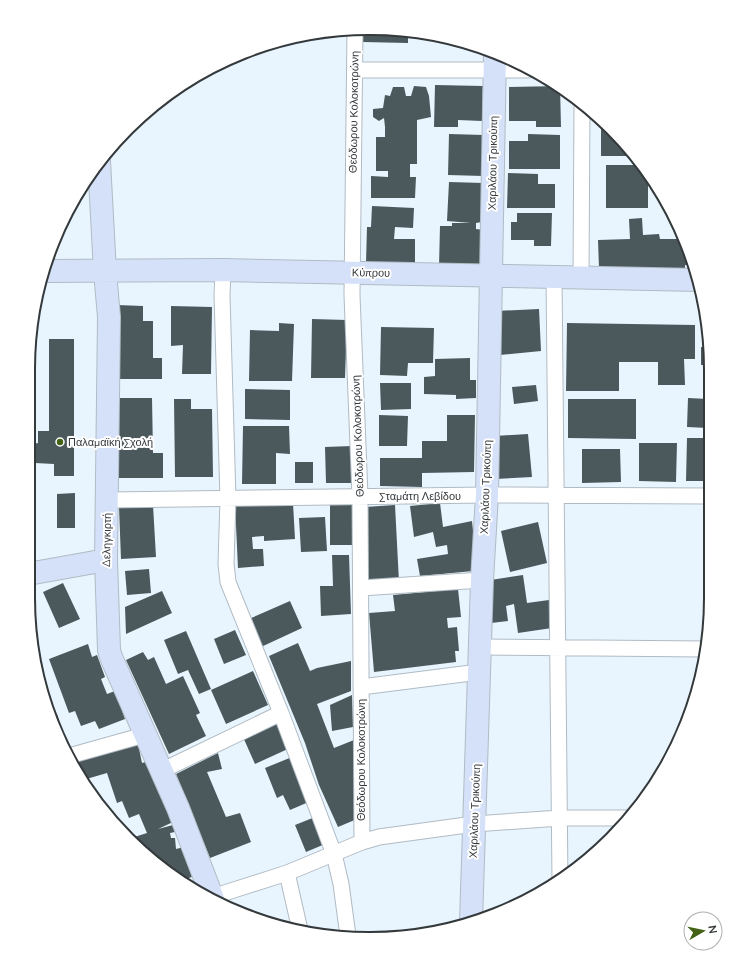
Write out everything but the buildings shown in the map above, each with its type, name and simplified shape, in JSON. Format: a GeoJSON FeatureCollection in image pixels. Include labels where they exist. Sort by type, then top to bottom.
{"type":"FeatureCollection","features":[{"type":"Feature","properties":{"kind":"street","name":"Θεόδωρου Κολοκοτρώνη"},"geometry":{"type":"LineString","coordinates":[[355,36],[352,295],[360,496],[362,842]]}},
{"type":"Feature","properties":{"kind":"street"},"geometry":{"type":"LineString","coordinates":[[355,70],[495,61],[507,64]]}},
{"type":"Feature","properties":{"kind":"street","name":"Χαριλάου Τρικούπη"},"geometry":{"type":"LineString","coordinates":[[471,916],[479,647],[487,495],[495,61]]}},
{"type":"Feature","properties":{"kind":"street"},"geometry":{"type":"LineString","coordinates":[[581,277],[582,111]]}},
{"type":"Feature","properties":{"kind":"street","name":"Δεληγκιρτή"},"geometry":{"type":"LineString","coordinates":[[100,172],[109,318],[108,500],[106,560],[110,653],[144,735],[185,826],[211,892]]}},
{"type":"Feature","properties":{"kind":"street"},"geometry":{"type":"LineString","coordinates":[[223,270],[222,296],[228,499],[226,564],[228,582],[281,714],[334,854],[341,884],[347,931]]}},
{"type":"Feature","properties":{"kind":"street","name":"Κύπρου"},"geometry":{"type":"LineString","coordinates":[[50,271],[105,272],[223,270],[692,280]]}},
{"type":"Feature","properties":{"kind":"street"},"geometry":{"type":"LineString","coordinates":[[554,276],[560,872]]}},
{"type":"Feature","properties":{"kind":"street","name":"Σταμάτη Λεβίδου"},"geometry":{"type":"LineString","coordinates":[[108,500],[487,495],[704,496]]}},
{"type":"Feature","properties":{"kind":"street"},"geometry":{"type":"LineString","coordinates":[[35,573],[106,560]]}},
{"type":"Feature","properties":{"kind":"street"},"geometry":{"type":"LineString","coordinates":[[361,588],[482,580]]}},
{"type":"Feature","properties":{"kind":"street"},"geometry":{"type":"LineString","coordinates":[[479,647],[700,649]]}},
{"type":"Feature","properties":{"kind":"street"},"geometry":{"type":"LineString","coordinates":[[361,687],[479,672]]}},
{"type":"Feature","properties":{"kind":"street"},"geometry":{"type":"LineString","coordinates":[[161,771],[281,714]]}},
{"type":"Feature","properties":{"kind":"street"},"geometry":{"type":"LineString","coordinates":[[74,754],[144,735]]}},
{"type":"Feature","properties":{"kind":"street"},"geometry":{"type":"LineString","coordinates":[[219,896],[287,873],[379,836],[474,824],[560,818],[621,818]]}},
{"type":"Feature","properties":{"kind":"street"},"geometry":{"type":"LineString","coordinates":[[287,873],[299,925]]}},
{"type":"Feature","properties":{"kind":"place","name":"Παλαμαϊκή Σχολή"},"geometry":{"type":"Point","coordinates":[60,442]}}]}
